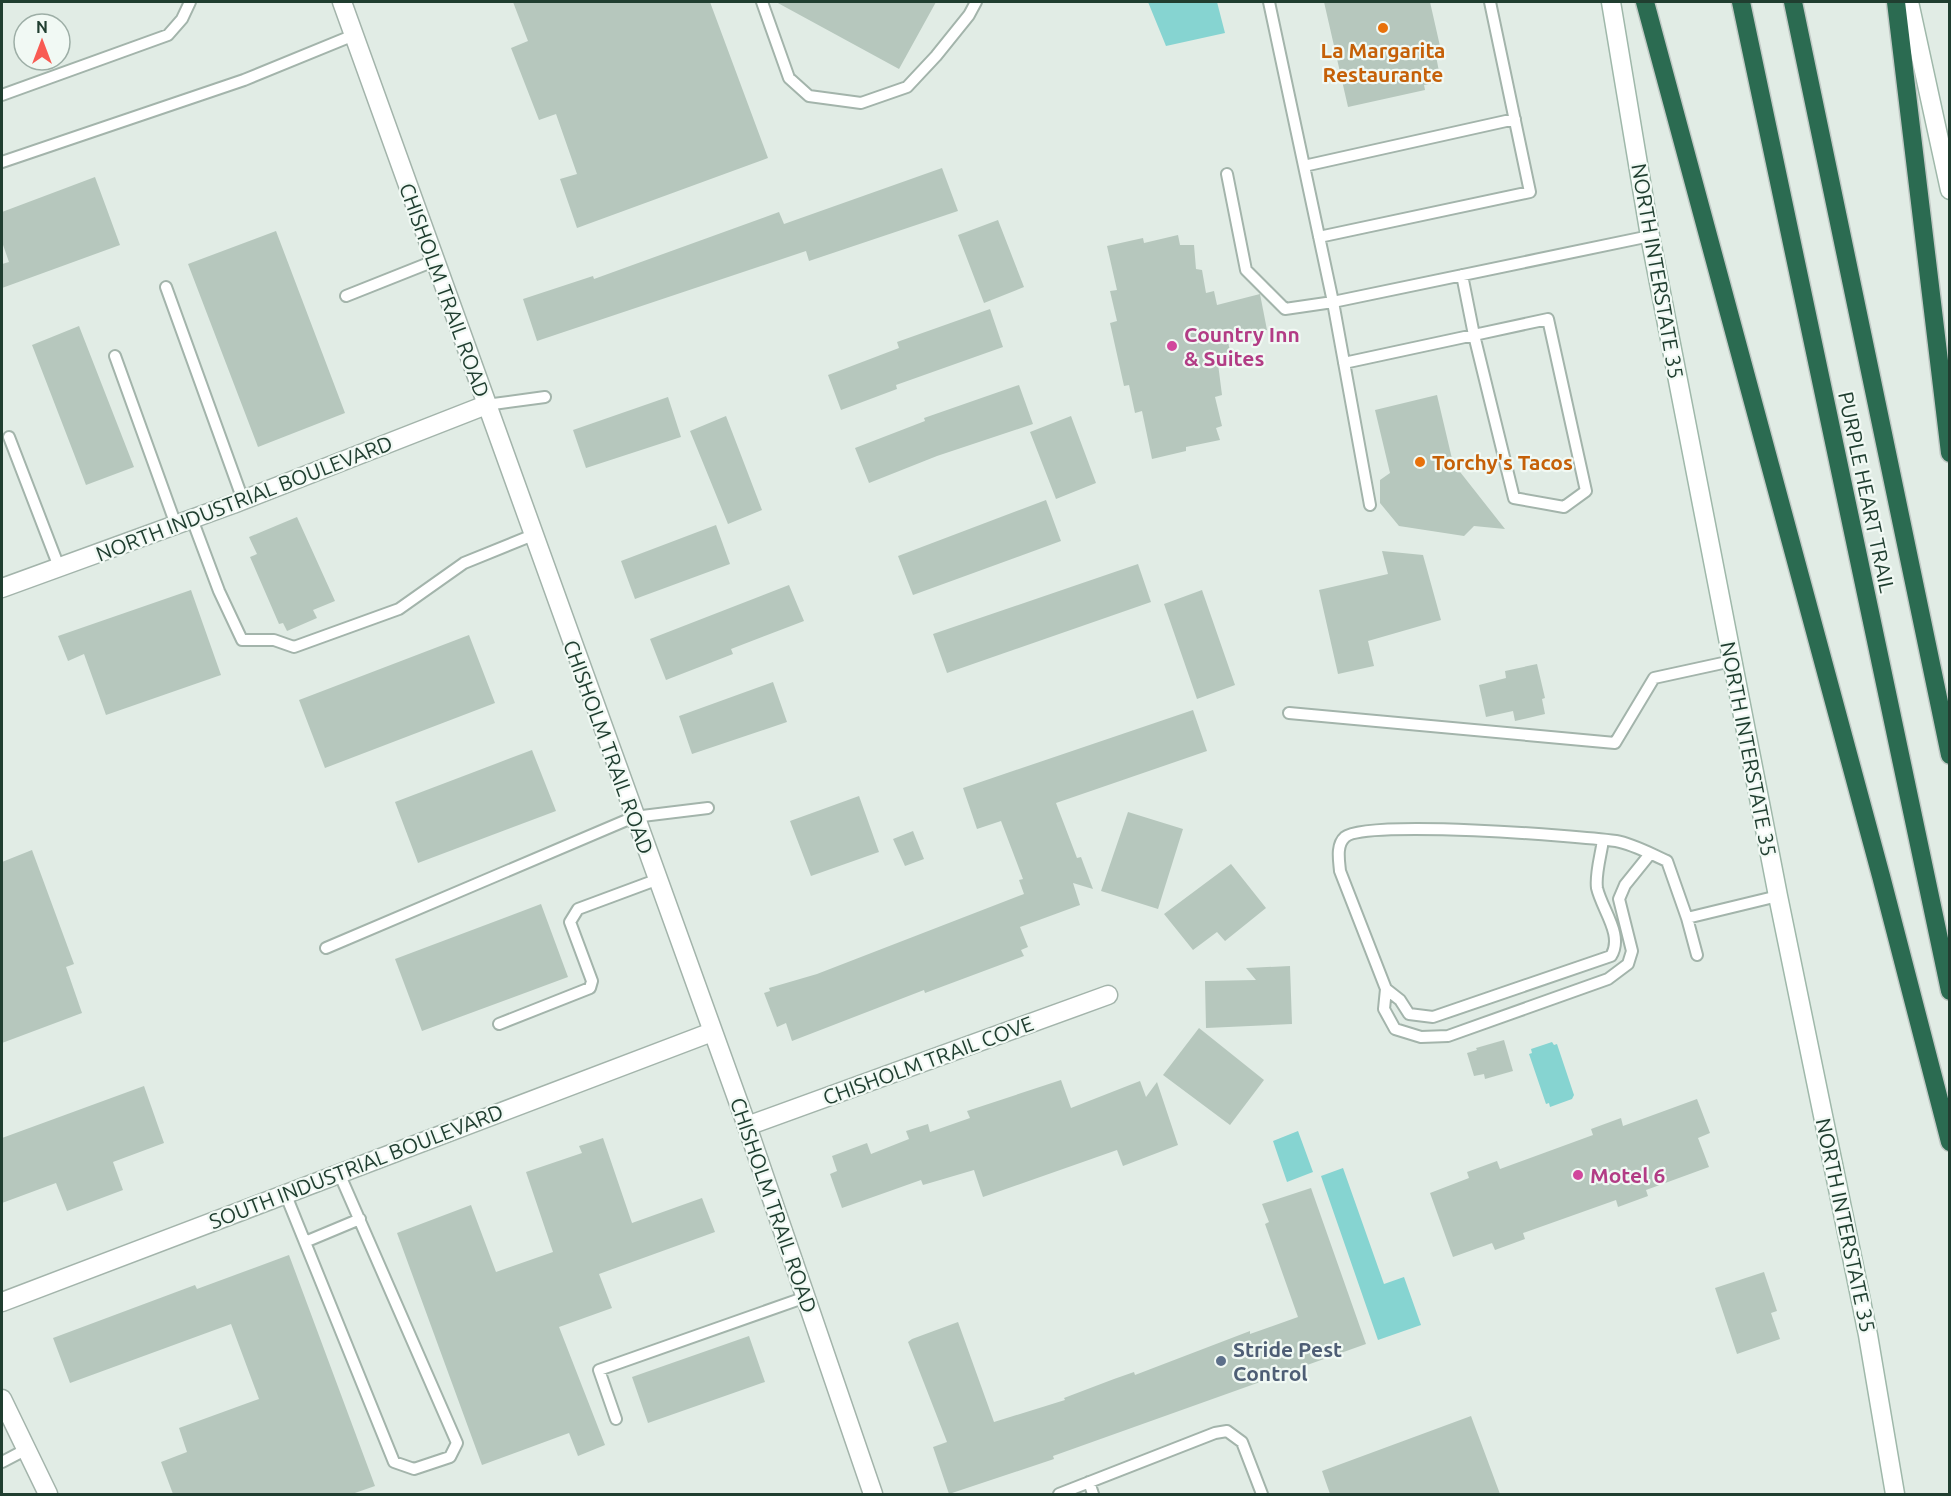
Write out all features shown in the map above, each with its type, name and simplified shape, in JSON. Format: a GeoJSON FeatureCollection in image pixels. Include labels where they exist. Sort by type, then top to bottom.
{"type":"FeatureCollection","features":[{"type":"Feature","properties":{"kind":"highway"},"geometry":{"type":"LineString","coordinates":[[1645,2],[1881,876],[1950,1143]]}},
{"type":"Feature","properties":{"kind":"highway","name":"PURPLE HEART TRAIL"},"geometry":{"type":"LineString","coordinates":[[1741,2],[1950,991]]}},
{"type":"Feature","properties":{"kind":"highway","name":"PURPLE HEART TRAIL"},"geometry":{"type":"LineString","coordinates":[[1793,2],[1950,755]]}},
{"type":"Feature","properties":{"kind":"highway"},"geometry":{"type":"LineString","coordinates":[[1896,2],[1950,453]]}},
{"type":"Feature","properties":{"kind":"street","name":"CHISHOLM TRAIL ROAD"},"geometry":{"type":"LineString","coordinates":[[342,2],[747,1126],[873,1494]]}},
{"type":"Feature","properties":{"kind":"street","name":"NORTH INTERSTATE 35"},"geometry":{"type":"LineString","coordinates":[[1611,2],[1650,236],[1778,896],[1868,1335],[1895,1494]]}},
{"type":"Feature","properties":{"kind":"street"},"geometry":{"type":"LineString","coordinates":[[1909,2],[1950,190]]}},
{"type":"Feature","properties":{"kind":"street","name":"NORTH INDUSTRIAL BOULEVARD"},"geometry":{"type":"LineString","coordinates":[[2,588],[243,500],[486,405]]}},
{"type":"Feature","properties":{"kind":"street","name":"CHISHOLM TRAIL COVE"},"geometry":{"type":"LineString","coordinates":[[747,1126],[1108,995]]}},
{"type":"Feature","properties":{"kind":"street","name":"SOUTH INDUSTRIAL BOULEVARD"},"geometry":{"type":"LineString","coordinates":[[2,1302],[285,1192],[712,1032]]}},
{"type":"Feature","properties":{"kind":"street"},"geometry":{"type":"LineString","coordinates":[[2,1399],[48,1494]]}},
{"type":"Feature","properties":{"kind":"lane"},"geometry":{"type":"LineString","coordinates":[[2,95],[168,34],[182,19],[189,2]]}},
{"type":"Feature","properties":{"kind":"lane"},"geometry":{"type":"LineString","coordinates":[[762,2],[789,78],[809,96],[861,103],[907,87],[950,39],[976,2]]}},
{"type":"Feature","properties":{"kind":"lane"},"geometry":{"type":"LineString","coordinates":[[1269,2],[1333,302],[1370,505]]}},
{"type":"Feature","properties":{"kind":"lane"},"geometry":{"type":"LineString","coordinates":[[1319,237],[1530,192],[1490,2]]}},
{"type":"Feature","properties":{"kind":"lane"},"geometry":{"type":"LineString","coordinates":[[2,162],[244,80],[354,35]]}},
{"type":"Feature","properties":{"kind":"lane"},"geometry":{"type":"LineString","coordinates":[[1304,166],[1515,119]]}},
{"type":"Feature","properties":{"kind":"lane"},"geometry":{"type":"LineString","coordinates":[[1227,174],[1245,270],[1286,309],[1333,302],[1650,236]]}},
{"type":"Feature","properties":{"kind":"lane"},"geometry":{"type":"LineString","coordinates":[[346,296],[435,261]]}},
{"type":"Feature","properties":{"kind":"lane"},"geometry":{"type":"LineString","coordinates":[[1344,363],[1474,335],[1548,319],[1586,491],[1564,507],[1514,498],[1474,335],[1462,275]]}},
{"type":"Feature","properties":{"kind":"lane"},"geometry":{"type":"LineString","coordinates":[[166,287],[243,500]]}},
{"type":"Feature","properties":{"kind":"lane"},"geometry":{"type":"LineString","coordinates":[[115,357],[184,522],[242,640],[274,640],[294,647],[399,609],[464,563],[533,536]]}},
{"type":"Feature","properties":{"kind":"lane"},"geometry":{"type":"LineString","coordinates":[[486,405],[544,397]]}},
{"type":"Feature","properties":{"kind":"lane"},"geometry":{"type":"LineString","coordinates":[[9,437],[59,567]]}},
{"type":"Feature","properties":{"kind":"lane"},"geometry":{"type":"LineString","coordinates":[[1288,713],[1615,743],[1654,678],[1732,661]]}},
{"type":"Feature","properties":{"kind":"lane"},"geometry":{"type":"LineString","coordinates":[[326,948],[634,816],[708,808]]}},
{"type":"Feature","properties":{"kind":"lane"},"geometry":{"type":"LineString","coordinates":[[1650,854],[1625,885],[1619,899],[1632,951],[1628,964],[1608,979],[1448,1036],[1421,1037],[1395,1029],[1384,1009],[1386,989],[1340,871],[1338,851],[1343,838],[1355,831],[1378,828],[1442,829],[1619,842],[1650,854],[1667,861],[1687,918],[1697,956]]}},
{"type":"Feature","properties":{"kind":"lane"},"geometry":{"type":"LineString","coordinates":[[1386,989],[1400,1000],[1409,1014],[1433,1017],[1611,956],[1616,948],[1615,938],[1597,887],[1603,840]]}},
{"type":"Feature","properties":{"kind":"lane"},"geometry":{"type":"LineString","coordinates":[[499,1024],[590,988],[592,981],[570,922],[572,916],[578,909],[657,880]]}},
{"type":"Feature","properties":{"kind":"lane"},"geometry":{"type":"LineString","coordinates":[[1687,918],[1778,896]]}},
{"type":"Feature","properties":{"kind":"lane"},"geometry":{"type":"LineString","coordinates":[[285,1192],[394,1462],[414,1469],[450,1457],[457,1443],[339,1173]]}},
{"type":"Feature","properties":{"kind":"lane"},"geometry":{"type":"LineString","coordinates":[[305,1242],[360,1219]]}},
{"type":"Feature","properties":{"kind":"lane"},"geometry":{"type":"LineString","coordinates":[[616,1419],[599,1370],[807,1297]]}},
{"type":"Feature","properties":{"kind":"lane"},"geometry":{"type":"LineString","coordinates":[[1059,1494],[1215,1433],[1227,1431],[1242,1442],[1262,1494]]}},
{"type":"Feature","properties":{"kind":"lane"},"geometry":{"type":"LineString","coordinates":[[2,1462],[25,1450]]}},
{"type":"Feature","properties":{"kind":"lane"},"geometry":{"type":"LineString","coordinates":[[1089,1482],[1093,1494]]}},
{"type":"Feature","properties":{"kind":"water"},"geometry":{"type":"Polygon","coordinates":[[[1148,2],[1217,2],[1225,33],[1166,46],[1148,2]]]}},
{"type":"Feature","properties":{"kind":"water"},"geometry":{"type":"Polygon","coordinates":[[[1552,1042],[1554,1045],[1557,1044],[1574,1095],[1572,1099],[1550,1107],[1549,1103],[1546,1104],[1529,1054],[1532,1053],[1531,1049],[1552,1042]]]}},
{"type":"Feature","properties":{"kind":"water"},"geometry":{"type":"Polygon","coordinates":[[[1298,1131],[1313,1172],[1287,1182],[1273,1141],[1298,1131]]]}},
{"type":"Feature","properties":{"kind":"water"},"geometry":{"type":"Polygon","coordinates":[[[1343,1168],[1384,1284],[1404,1277],[1421,1325],[1378,1340],[1321,1176],[1343,1168]]]}},
{"type":"Feature","properties":{"kind":"building"},"geometry":{"type":"Polygon","coordinates":[[[513,2],[710,2],[768,158],[577,228],[560,179],[577,174],[556,114],[539,120],[511,48],[528,41],[513,2]]]}},
{"type":"Feature","properties":{"kind":"building"},"geometry":{"type":"Polygon","coordinates":[[[776,2],[936,2],[899,69],[776,2]]]}},
{"type":"Feature","properties":{"kind":"building","name":"La Margarita Restaurante"},"geometry":{"type":"Polygon","coordinates":[[[1324,2],[1430,2],[1442,55],[1436,56],[1441,82],[1424,85],[1425,90],[1348,107],[1324,2]]]}},
{"type":"Feature","properties":{"kind":"building"},"geometry":{"type":"Polygon","coordinates":[[[942,168],[958,211],[809,261],[806,251],[537,341],[523,299],[593,276],[594,279],[779,212],[784,224],[942,168]]]}},
{"type":"Feature","properties":{"kind":"building"},"geometry":{"type":"Polygon","coordinates":[[[95,177],[120,245],[2,288],[2,264],[9,262],[2,242],[2,212],[95,177]]]}},
{"type":"Feature","properties":{"kind":"building"},"geometry":{"type":"Polygon","coordinates":[[[998,220],[1024,287],[984,303],[958,235],[998,220]]]}},
{"type":"Feature","properties":{"kind":"building"},"geometry":{"type":"Polygon","coordinates":[[[276,231],[345,413],[258,447],[188,264],[276,231]]]}},
{"type":"Feature","properties":{"kind":"building","name":"Country Inn & Suites"},"geometry":{"type":"Polygon","coordinates":[[[1178,235],[1180,245],[1194,245],[1196,269],[1202,270],[1206,293],[1214,291],[1217,305],[1260,294],[1267,330],[1227,337],[1231,356],[1217,356],[1222,395],[1215,397],[1222,426],[1216,428],[1220,440],[1186,447],[1186,451],[1152,459],[1142,411],[1135,413],[1129,385],[1124,386],[1110,323],[1117,321],[1110,291],[1117,290],[1107,246],[1143,238],[1144,243],[1178,235]]]}},
{"type":"Feature","properties":{"kind":"building"},"geometry":{"type":"Polygon","coordinates":[[[990,309],[1003,347],[896,385],[897,389],[841,410],[828,375],[899,348],[897,342],[990,309]]]}},
{"type":"Feature","properties":{"kind":"building"},"geometry":{"type":"Polygon","coordinates":[[[79,326],[134,467],[86,485],[32,345],[79,326]]]}},
{"type":"Feature","properties":{"kind":"building"},"geometry":{"type":"Polygon","coordinates":[[[1019,385],[1033,424],[937,456],[869,483],[855,448],[925,421],[924,418],[1019,385]]]}},
{"type":"Feature","properties":{"kind":"building","name":"Torchy's Tacos"},"geometry":{"type":"Polygon","coordinates":[[[1437,395],[1453,463],[1505,529],[1474,526],[1464,536],[1399,526],[1380,503],[1380,480],[1390,473],[1375,410],[1437,395]]]}},
{"type":"Feature","properties":{"kind":"building"},"geometry":{"type":"Polygon","coordinates":[[[668,397],[681,437],[586,468],[573,430],[668,397]]]}},
{"type":"Feature","properties":{"kind":"building"},"geometry":{"type":"Polygon","coordinates":[[[726,416],[762,510],[728,524],[690,431],[726,416]]]}},
{"type":"Feature","properties":{"kind":"building"},"geometry":{"type":"Polygon","coordinates":[[[1071,416],[1096,483],[1056,499],[1030,432],[1071,416]]]}},
{"type":"Feature","properties":{"kind":"building"},"geometry":{"type":"Polygon","coordinates":[[[1046,500],[1061,541],[913,595],[898,556],[1046,500]]]}},
{"type":"Feature","properties":{"kind":"building"},"geometry":{"type":"Polygon","coordinates":[[[297,517],[335,601],[313,610],[317,618],[287,631],[283,623],[279,624],[250,557],[257,554],[249,537],[297,517]]]}},
{"type":"Feature","properties":{"kind":"building"},"geometry":{"type":"Polygon","coordinates":[[[716,525],[730,564],[635,599],[621,561],[716,525]]]}},
{"type":"Feature","properties":{"kind":"building"},"geometry":{"type":"Polygon","coordinates":[[[1382,551],[1423,555],[1441,620],[1368,641],[1374,666],[1338,674],[1319,590],[1388,574],[1382,551]]]}},
{"type":"Feature","properties":{"kind":"building"},"geometry":{"type":"Polygon","coordinates":[[[1138,564],[1151,602],[947,673],[933,634],[1138,564]]]}},
{"type":"Feature","properties":{"kind":"building"},"geometry":{"type":"Polygon","coordinates":[[[789,585],[804,621],[731,649],[733,654],[666,680],[650,639],[789,585]]]}},
{"type":"Feature","properties":{"kind":"building"},"geometry":{"type":"Polygon","coordinates":[[[191,590],[221,675],[106,715],[84,654],[68,661],[58,636],[191,590]]]}},
{"type":"Feature","properties":{"kind":"building"},"geometry":{"type":"Polygon","coordinates":[[[1202,590],[1235,685],[1197,699],[1164,604],[1202,590]]]}},
{"type":"Feature","properties":{"kind":"building"},"geometry":{"type":"Polygon","coordinates":[[[469,635],[495,703],[325,768],[299,700],[469,635]]]}},
{"type":"Feature","properties":{"kind":"building"},"geometry":{"type":"Polygon","coordinates":[[[1537,664],[1545,698],[1542,699],[1545,714],[1515,721],[1513,711],[1486,717],[1479,685],[1506,678],[1505,671],[1537,664]]]}},
{"type":"Feature","properties":{"kind":"building"},"geometry":{"type":"Polygon","coordinates":[[[773,682],[787,722],[692,754],[679,716],[773,682]]]}},
{"type":"Feature","properties":{"kind":"building"},"geometry":{"type":"Polygon","coordinates":[[[1193,710],[1207,751],[1056,803],[1077,858],[1081,857],[1093,889],[1073,883],[1080,905],[1020,927],[1028,947],[1021,950],[1024,956],[925,993],[924,990],[792,1041],[786,1023],[777,1027],[764,993],[770,991],[769,988],[817,974],[1024,894],[1019,880],[1023,879],[1001,821],[977,829],[963,788],[1193,710]]]}},
{"type":"Feature","properties":{"kind":"building"},"geometry":{"type":"Polygon","coordinates":[[[532,750],[556,811],[418,863],[395,802],[532,750]]]}},
{"type":"Feature","properties":{"kind":"building"},"geometry":{"type":"Polygon","coordinates":[[[859,796],[879,852],[811,876],[790,821],[859,796]]]}},
{"type":"Feature","properties":{"kind":"building"},"geometry":{"type":"Polygon","coordinates":[[[1128,812],[1183,829],[1158,909],[1101,891],[1128,812]]]}},
{"type":"Feature","properties":{"kind":"building"},"geometry":{"type":"Polygon","coordinates":[[[913,831],[924,859],[905,866],[893,839],[913,831]]]}},
{"type":"Feature","properties":{"kind":"building"},"geometry":{"type":"Polygon","coordinates":[[[32,850],[74,964],[66,967],[82,1013],[2,1043],[2,862],[32,850]]]}},
{"type":"Feature","properties":{"kind":"building"},"geometry":{"type":"Polygon","coordinates":[[[1231,864],[1266,908],[1225,941],[1217,932],[1193,950],[1164,914],[1231,864]]]}},
{"type":"Feature","properties":{"kind":"building"},"geometry":{"type":"Polygon","coordinates":[[[541,904],[568,977],[422,1031],[395,959],[541,904]]]}},
{"type":"Feature","properties":{"kind":"building"},"geometry":{"type":"Polygon","coordinates":[[[1290,966],[1292,1024],[1206,1028],[1205,981],[1256,980],[1246,968],[1290,966]]]}},
{"type":"Feature","properties":{"kind":"building"},"geometry":{"type":"Polygon","coordinates":[[[1199,1028],[1264,1080],[1230,1125],[1163,1075],[1199,1028]]]}},
{"type":"Feature","properties":{"kind":"building"},"geometry":{"type":"Polygon","coordinates":[[[1504,1040],[1513,1071],[1485,1079],[1484,1074],[1474,1076],[1467,1053],[1504,1040]]]}},
{"type":"Feature","properties":{"kind":"building"},"geometry":{"type":"Polygon","coordinates":[[[1061,1080],[1071,1108],[1140,1081],[1146,1097],[1157,1082],[1178,1145],[1123,1166],[1117,1150],[983,1197],[974,1170],[923,1185],[921,1180],[842,1208],[830,1174],[837,1171],[832,1156],[867,1143],[871,1154],[909,1139],[906,1131],[928,1124],[930,1132],[970,1118],[967,1111],[1061,1080]]]}},
{"type":"Feature","properties":{"kind":"building"},"geometry":{"type":"Polygon","coordinates":[[[144,1086],[164,1143],[113,1162],[123,1190],[67,1211],[56,1183],[2,1203],[2,1138],[144,1086]]]}},
{"type":"Feature","properties":{"kind":"building","name":"Motel 6"},"geometry":{"type":"Polygon","coordinates":[[[1697,1099],[1710,1133],[1698,1138],[1709,1167],[1646,1190],[1648,1196],[1618,1207],[1616,1200],[1523,1233],[1525,1239],[1495,1250],[1492,1243],[1453,1257],[1430,1193],[1469,1178],[1467,1172],[1497,1161],[1500,1169],[1593,1135],[1591,1129],[1621,1118],[1623,1126],[1697,1099]]]}},
{"type":"Feature","properties":{"kind":"building"},"geometry":{"type":"Polygon","coordinates":[[[603,1138],[632,1223],[702,1198],[715,1232],[599,1274],[612,1308],[559,1327],[605,1445],[578,1456],[569,1433],[482,1465],[397,1233],[471,1205],[496,1272],[553,1252],[526,1172],[582,1153],[579,1146],[603,1138]]]}},
{"type":"Feature","properties":{"kind":"building"},"geometry":{"type":"Polygon","coordinates":[[[1311,1188],[1366,1344],[1053,1456],[1054,1459],[949,1494],[933,1447],[947,1442],[908,1342],[958,1322],[994,1422],[1065,1400],[1064,1398],[1114,1379],[1134,1372],[1135,1375],[1250,1331],[1250,1334],[1298,1317],[1265,1224],[1269,1222],[1262,1204],[1311,1188]]]}},
{"type":"Feature","properties":{"kind":"building"},"geometry":{"type":"Polygon","coordinates":[[[289,1255],[375,1486],[352,1494],[173,1494],[161,1462],[187,1452],[179,1428],[259,1399],[231,1324],[70,1383],[53,1338],[195,1285],[197,1289],[289,1255]]]}},
{"type":"Feature","properties":{"kind":"building"},"geometry":{"type":"Polygon","coordinates":[[[1764,1272],[1777,1311],[1771,1313],[1780,1339],[1737,1354],[1715,1288],[1764,1272]]]}},
{"type":"Feature","properties":{"kind":"building"},"geometry":{"type":"Polygon","coordinates":[[[749,1336],[765,1382],[648,1423],[632,1377],[749,1336]]]}},
{"type":"Feature","properties":{"kind":"building"},"geometry":{"type":"Polygon","coordinates":[[[1471,1416],[1500,1494],[1330,1494],[1322,1471],[1471,1416]]]}},
{"type":"Feature","properties":{"kind":"place","name":"La Margarita Restaurante"},"geometry":{"type":"Point","coordinates":[1383,28]}},
{"type":"Feature","properties":{"kind":"place","name":"Country Inn & Suites"},"geometry":{"type":"Point","coordinates":[1172,346]}},
{"type":"Feature","properties":{"kind":"place","name":"Torchy's Tacos"},"geometry":{"type":"Point","coordinates":[1420,462]}},
{"type":"Feature","properties":{"kind":"place","name":"Motel 6"},"geometry":{"type":"Point","coordinates":[1578,1175]}},
{"type":"Feature","properties":{"kind":"place","name":"Stride Pest Control"},"geometry":{"type":"Point","coordinates":[1221,1361]}}]}
